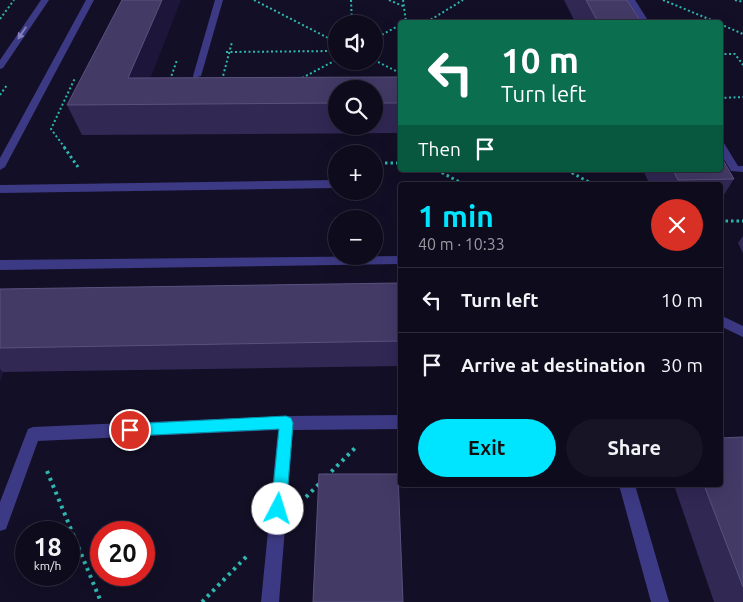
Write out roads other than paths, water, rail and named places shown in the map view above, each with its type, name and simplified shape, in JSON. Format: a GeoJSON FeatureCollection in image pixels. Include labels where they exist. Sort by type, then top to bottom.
{"type":"FeatureCollection","features":[{"type":"Feature","properties":{"kind":"street"},"geometry":{"type":"LineString","coordinates":[[0,66],[45,0]]}},
{"type":"Feature","properties":{"kind":"street"},"geometry":{"type":"LineString","coordinates":[[0,168],[90,0]]}},
{"type":"Feature","properties":{"kind":"street"},"geometry":{"type":"LineString","coordinates":[[196,76],[219,0]]}},
{"type":"Feature","properties":{"kind":"street"},"geometry":{"type":"LineString","coordinates":[[631,0],[644,20]]}},
{"type":"Feature","properties":{"kind":"street"},"geometry":{"type":"LineString","coordinates":[[723,150],[735,169],[743,169]]}},
{"type":"Feature","properties":{"kind":"street"},"geometry":{"type":"LineString","coordinates":[[0,189],[328,184]]}},
{"type":"Feature","properties":{"kind":"street"},"geometry":{"type":"LineString","coordinates":[[0,265],[398,260]]}},
{"type":"Feature","properties":{"kind":"street"},"geometry":{"type":"LineString","coordinates":[[723,322],[743,332]]}},
{"type":"Feature","properties":{"kind":"street"},"geometry":{"type":"LineString","coordinates":[[0,523],[32,434],[286,423],[398,422]]}},
{"type":"Feature","properties":{"kind":"street"},"geometry":{"type":"LineString","coordinates":[[270,602],[286,423]]}},
{"type":"Feature","properties":{"kind":"street"},"geometry":{"type":"LineString","coordinates":[[628,487],[660,602]]}}]}
